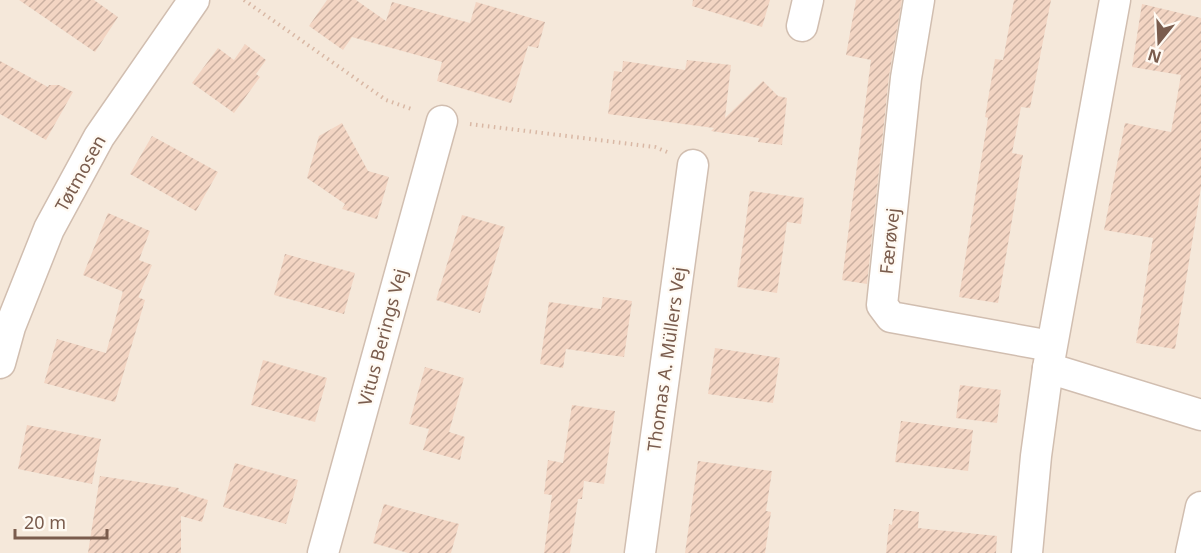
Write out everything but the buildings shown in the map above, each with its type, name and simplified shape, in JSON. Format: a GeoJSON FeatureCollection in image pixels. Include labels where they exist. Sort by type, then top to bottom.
{"type":"FeatureCollection","features":[{"type":"Feature","properties":{"kind":"street","name":"Tøtmosen"},"geometry":{"type":"LineString","coordinates":[[0,363],[10,327],[49,229],[99,137],[194,0]]}},
{"type":"Feature","properties":{"kind":"street","name":"Færøvej"},"geometry":{"type":"LineString","coordinates":[[919,0],[906,78],[882,305],[891,317],[1050,357],[1201,415]]}},
{"type":"Feature","properties":{"kind":"street"},"geometry":{"type":"LineString","coordinates":[[1027,553],[1036,456],[1050,357],[1115,0]]}},
{"type":"Feature","properties":{"kind":"street","name":"Vitus Berings Vej"},"geometry":{"type":"LineString","coordinates":[[323,553],[442,121]]}},
{"type":"Feature","properties":{"kind":"street","name":"Thomas A. Müllers Vej"},"geometry":{"type":"LineString","coordinates":[[640,553],[693,165]]}},
{"type":"Feature","properties":{"kind":"street"},"geometry":{"type":"LineString","coordinates":[[1191,553],[1201,507]]}},
{"type":"Feature","properties":{"kind":"shaded area"},"geometry":{"type":"Polygon","coordinates":[[[0,0],[1201,0],[1201,553],[0,553],[0,0]]]}}]}
